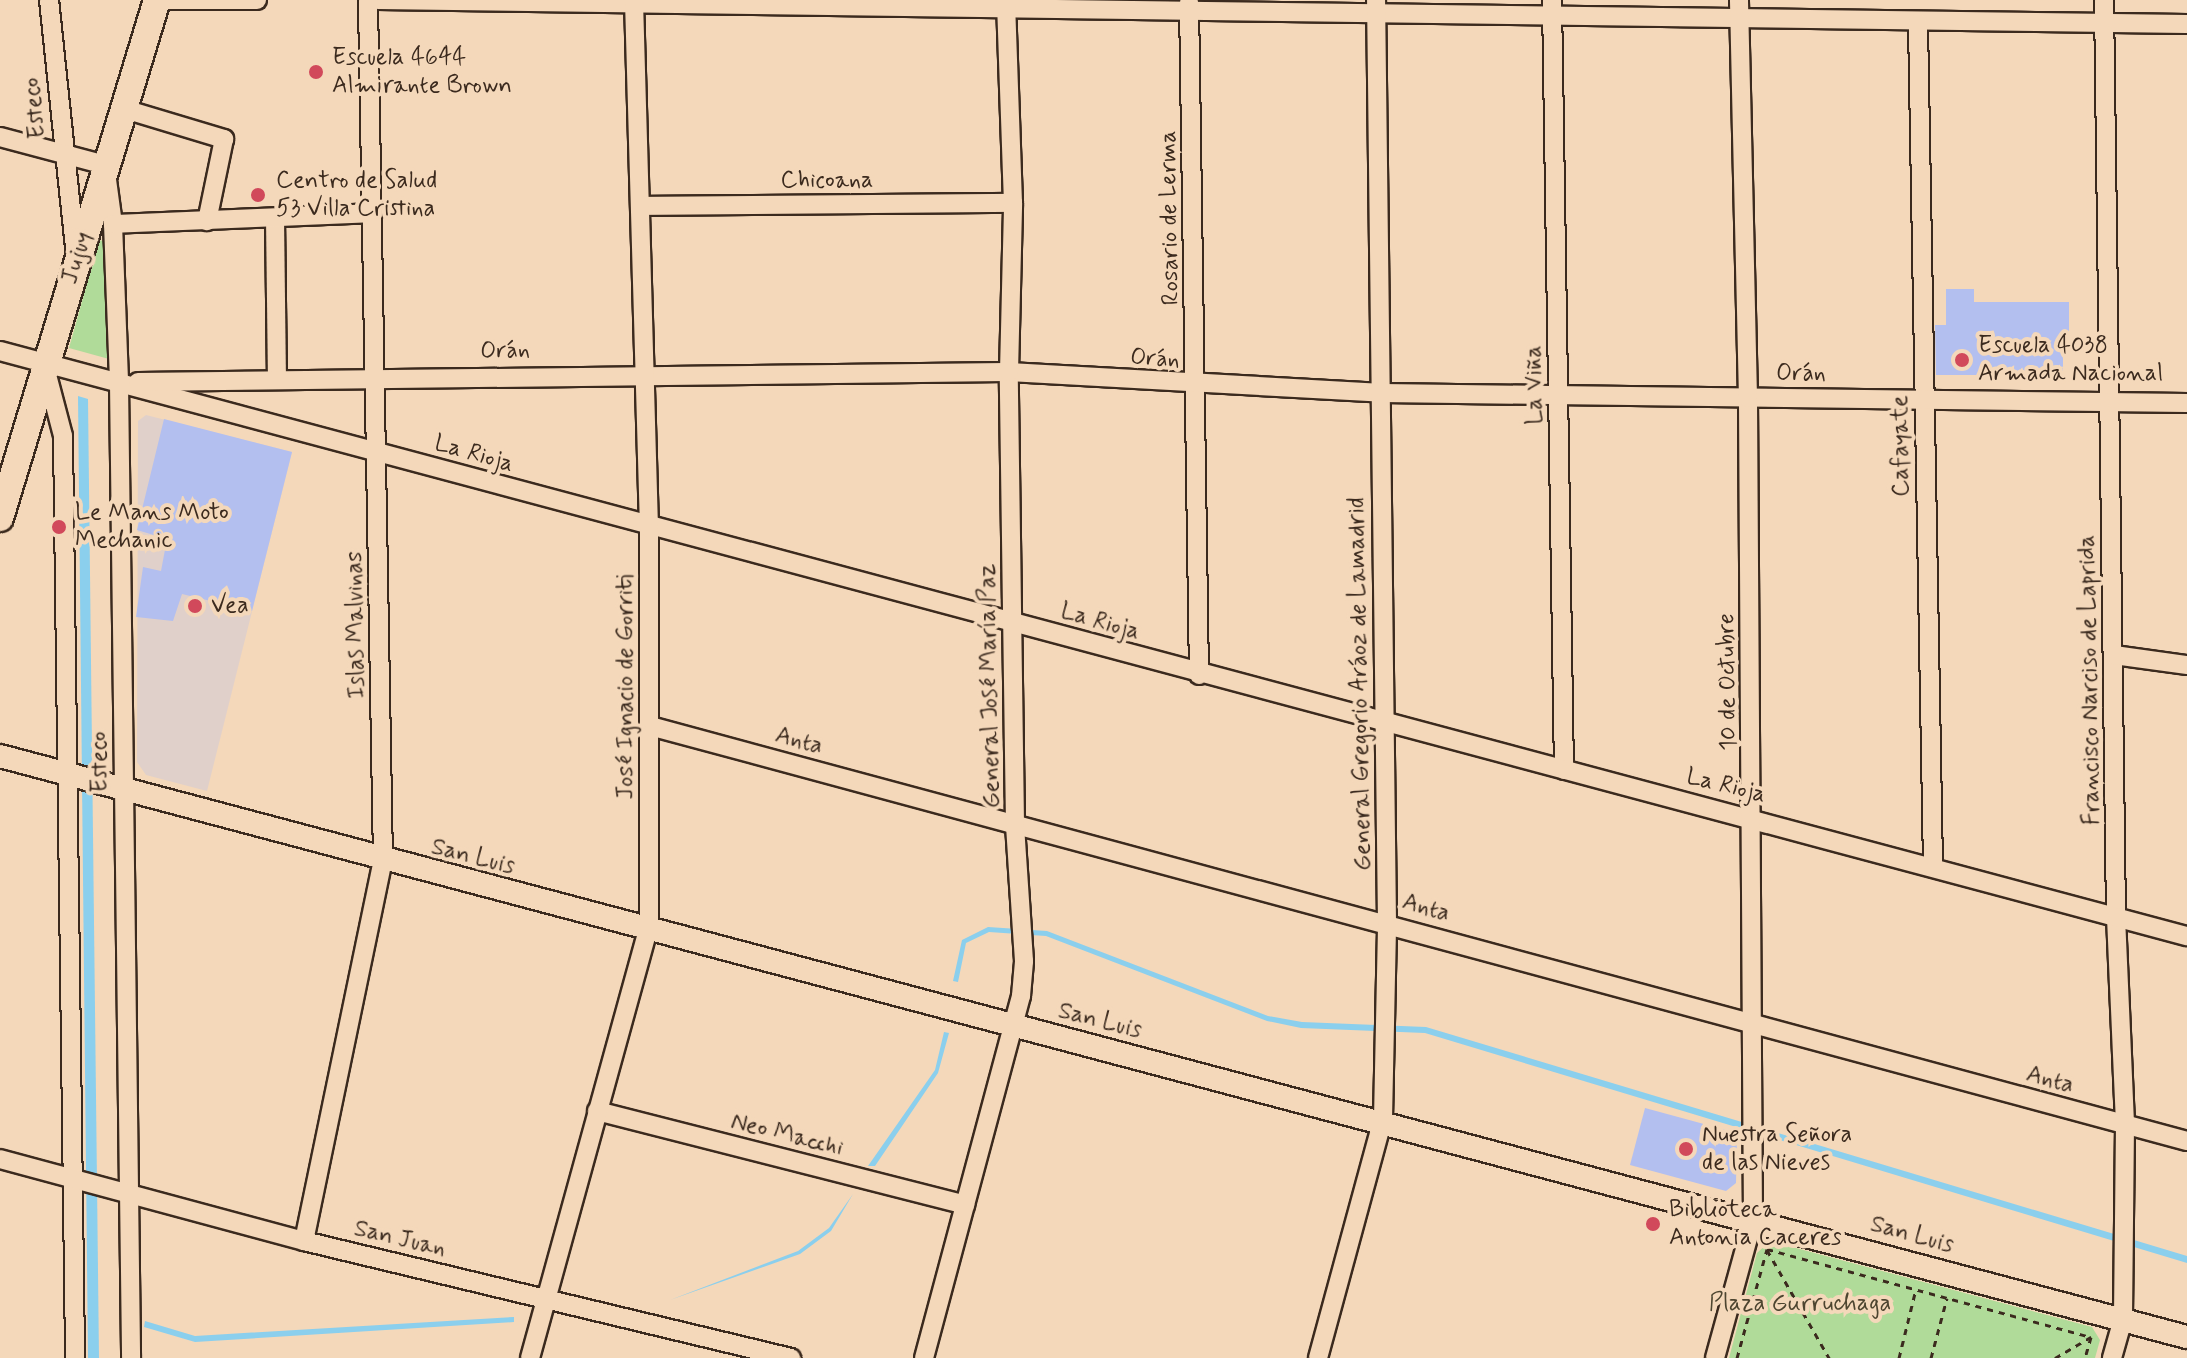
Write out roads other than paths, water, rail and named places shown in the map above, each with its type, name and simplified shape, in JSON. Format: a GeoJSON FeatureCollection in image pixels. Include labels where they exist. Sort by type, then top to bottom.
{"type":"FeatureCollection","features":[{"type":"Feature","properties":{"kind":"main road","name":"Jujuy"},"geometry":{"type":"LineString","coordinates":[[0,518],[121,108],[157,0]]}},
{"type":"Feature","properties":{"kind":"street","name":"Esteco"},"geometry":{"type":"LineString","coordinates":[[49,0],[76,259]]}},
{"type":"Feature","properties":{"kind":"street"},"geometry":{"type":"LineString","coordinates":[[157,0],[257,0]]}},
{"type":"Feature","properties":{"kind":"street","name":"Islas Malvinas"},"geometry":{"type":"LineString","coordinates":[[304,1241],[383,861],[377,376],[368,0]]}},
{"type":"Feature","properties":{"kind":"street"},"geometry":{"type":"LineString","coordinates":[[378,0],[1552,9],[1740,21],[2187,24]]}},
{"type":"Feature","properties":{"kind":"street","name":"10 de Octubre"},"geometry":{"type":"LineString","coordinates":[[1715,1358],[1753,1220],[1753,818],[1739,0]]}},
{"type":"Feature","properties":{"kind":"street","name":"Francisco Narciso de Laprida"},"geometry":{"type":"LineString","coordinates":[[2104,0],[2116,917],[2125,1125],[2123,1319],[2112,1358]]}},
{"type":"Feature","properties":{"kind":"street","name":"José Ignacio de Gorriti"},"geometry":{"type":"LineString","coordinates":[[530,1358],[649,927],[649,528],[634,2]]}},
{"type":"Feature","properties":{"kind":"street","name":"General José María Paz"},"geometry":{"type":"LineString","coordinates":[[924,1358],[1013,1025],[1024,961],[1015,824],[1009,372],[1013,203],[1006,5]]}},
{"type":"Feature","properties":{"kind":"street","name":"Rosario de Lerma"},"geometry":{"type":"LineString","coordinates":[[1189,6],[1198,386],[1199,675]]}},
{"type":"Feature","properties":{"kind":"street","name":"General Gregorio Aráoz de Lamadrid"},"geometry":{"type":"LineString","coordinates":[[1318,1358],[1383,1119],[1387,922],[1376,7]]}},
{"type":"Feature","properties":{"kind":"street","name":"La Viña"},"geometry":{"type":"LineString","coordinates":[[1552,9],[1564,770]]}},
{"type":"Feature","properties":{"kind":"street","name":"Cafayate"},"geometry":{"type":"LineString","coordinates":[[1918,23],[1933,867]]}},
{"type":"Feature","properties":{"kind":"street"},"geometry":{"type":"LineString","coordinates":[[121,108],[224,139],[207,221]]}},
{"type":"Feature","properties":{"kind":"street"},"geometry":{"type":"LineString","coordinates":[[0,137],[105,165]]}},
{"type":"Feature","properties":{"kind":"street","name":"Esteco"},"geometry":{"type":"LineString","coordinates":[[105,165],[113,224],[119,383],[132,1195],[131,1358]]}},
{"type":"Feature","properties":{"kind":"street","name":"Chicoana"},"geometry":{"type":"LineString","coordinates":[[642,206],[1013,203]]}},
{"type":"Feature","properties":{"kind":"street"},"geometry":{"type":"LineString","coordinates":[[113,224],[373,213]]}},
{"type":"Feature","properties":{"kind":"street"},"geometry":{"type":"LineString","coordinates":[[275,218],[277,377]]}},
{"type":"Feature","properties":{"kind":"street","name":"La Rioja"},"geometry":{"type":"LineString","coordinates":[[0,351],[649,528],[1384,724],[1753,818],[2187,936]]}},
{"type":"Feature","properties":{"kind":"street","name":"Esteco"},"geometry":{"type":"LineString","coordinates":[[44,365],[63,436],[75,1358]]}},
{"type":"Feature","properties":{"kind":"street","name":"Orán"},"geometry":{"type":"LineString","coordinates":[[119,383],[277,377],[1009,372],[1198,386],[1382,393],[2187,403]]}},
{"type":"Feature","properties":{"kind":"street"},"geometry":{"type":"LineString","coordinates":[[2114,655],[2187,665]]}},
{"type":"Feature","properties":{"kind":"street","name":"Anta"},"geometry":{"type":"LineString","coordinates":[[650,726],[1387,922],[1751,1026],[2187,1141]]}},
{"type":"Feature","properties":{"kind":"street","name":"San Luis"},"geometry":{"type":"LineString","coordinates":[[0,756],[383,861],[649,927],[1013,1025],[1383,1119],[2187,1337]]}},
{"type":"Feature","properties":{"kind":"street","name":"Neo Macchi"},"geometry":{"type":"LineString","coordinates":[[597,1111],[965,1205]]}},
{"type":"Feature","properties":{"kind":"street","name":"San Juan"},"geometry":{"type":"LineString","coordinates":[[0,1159],[304,1241],[791,1358]]}},
{"type":"Feature","properties":{"kind":"water"},"geometry":{"type":"Polygon","coordinates":[[[78,396],[88,399],[99,1358],[88,1358],[78,396]]]}},
{"type":"Feature","properties":{"kind":"water"},"geometry":{"type":"Polygon","coordinates":[[[988,927],[1047,931],[1268,1016],[1302,1022],[1426,1027],[2187,1256],[2187,1263],[1425,1033],[1301,1028],[1267,1021],[1046,936],[989,932],[966,943],[958,982],[953,981],[962,940],[988,927]]]}},
{"type":"Feature","properties":{"kind":"water"},"geometry":{"type":"Polygon","coordinates":[[[944,1032],[949,1033],[938,1073],[875,1166],[868,1166],[935,1070],[944,1032]]]}},
{"type":"Feature","properties":{"kind":"water"},"geometry":{"type":"Polygon","coordinates":[[[853,1194],[831,1231],[800,1254],[670,1300],[798,1251],[829,1228],[853,1194]]]}},
{"type":"Feature","properties":{"kind":"water"},"geometry":{"type":"Polygon","coordinates":[[[514,1317],[514,1322],[195,1342],[144,1327],[145,1321],[195,1336],[514,1317]]]}},
{"type":"Feature","properties":{"kind":"place","name":"Escuela 4644 Almirante Brown"},"geometry":{"type":"Point","coordinates":[316,72]}},
{"type":"Feature","properties":{"kind":"place","name":"Centro de Salud 53 Villa Cristina"},"geometry":{"type":"Point","coordinates":[258,195]}},
{"type":"Feature","properties":{"kind":"place","name":"Escuela 4038 Armada Nacional"},"geometry":{"type":"Point","coordinates":[1962,360]}},
{"type":"Feature","properties":{"kind":"place","name":"Le Mans Moto Mechanic"},"geometry":{"type":"Point","coordinates":[59,527]}},
{"type":"Feature","properties":{"kind":"place","name":"Vea"},"geometry":{"type":"Point","coordinates":[195,606]}},
{"type":"Feature","properties":{"kind":"place","name":"Nuestra Señora de las Nieves"},"geometry":{"type":"Point","coordinates":[1686,1149]}},
{"type":"Feature","properties":{"kind":"place","name":"Biblioteca Antonia Caceres"},"geometry":{"type":"Point","coordinates":[1653,1224]}},
{"type":"Feature","properties":{"kind":"park label","name":"Plaza Gurruchaga"},"geometry":{"type":"Point","coordinates":[1800,1304]}}]}
